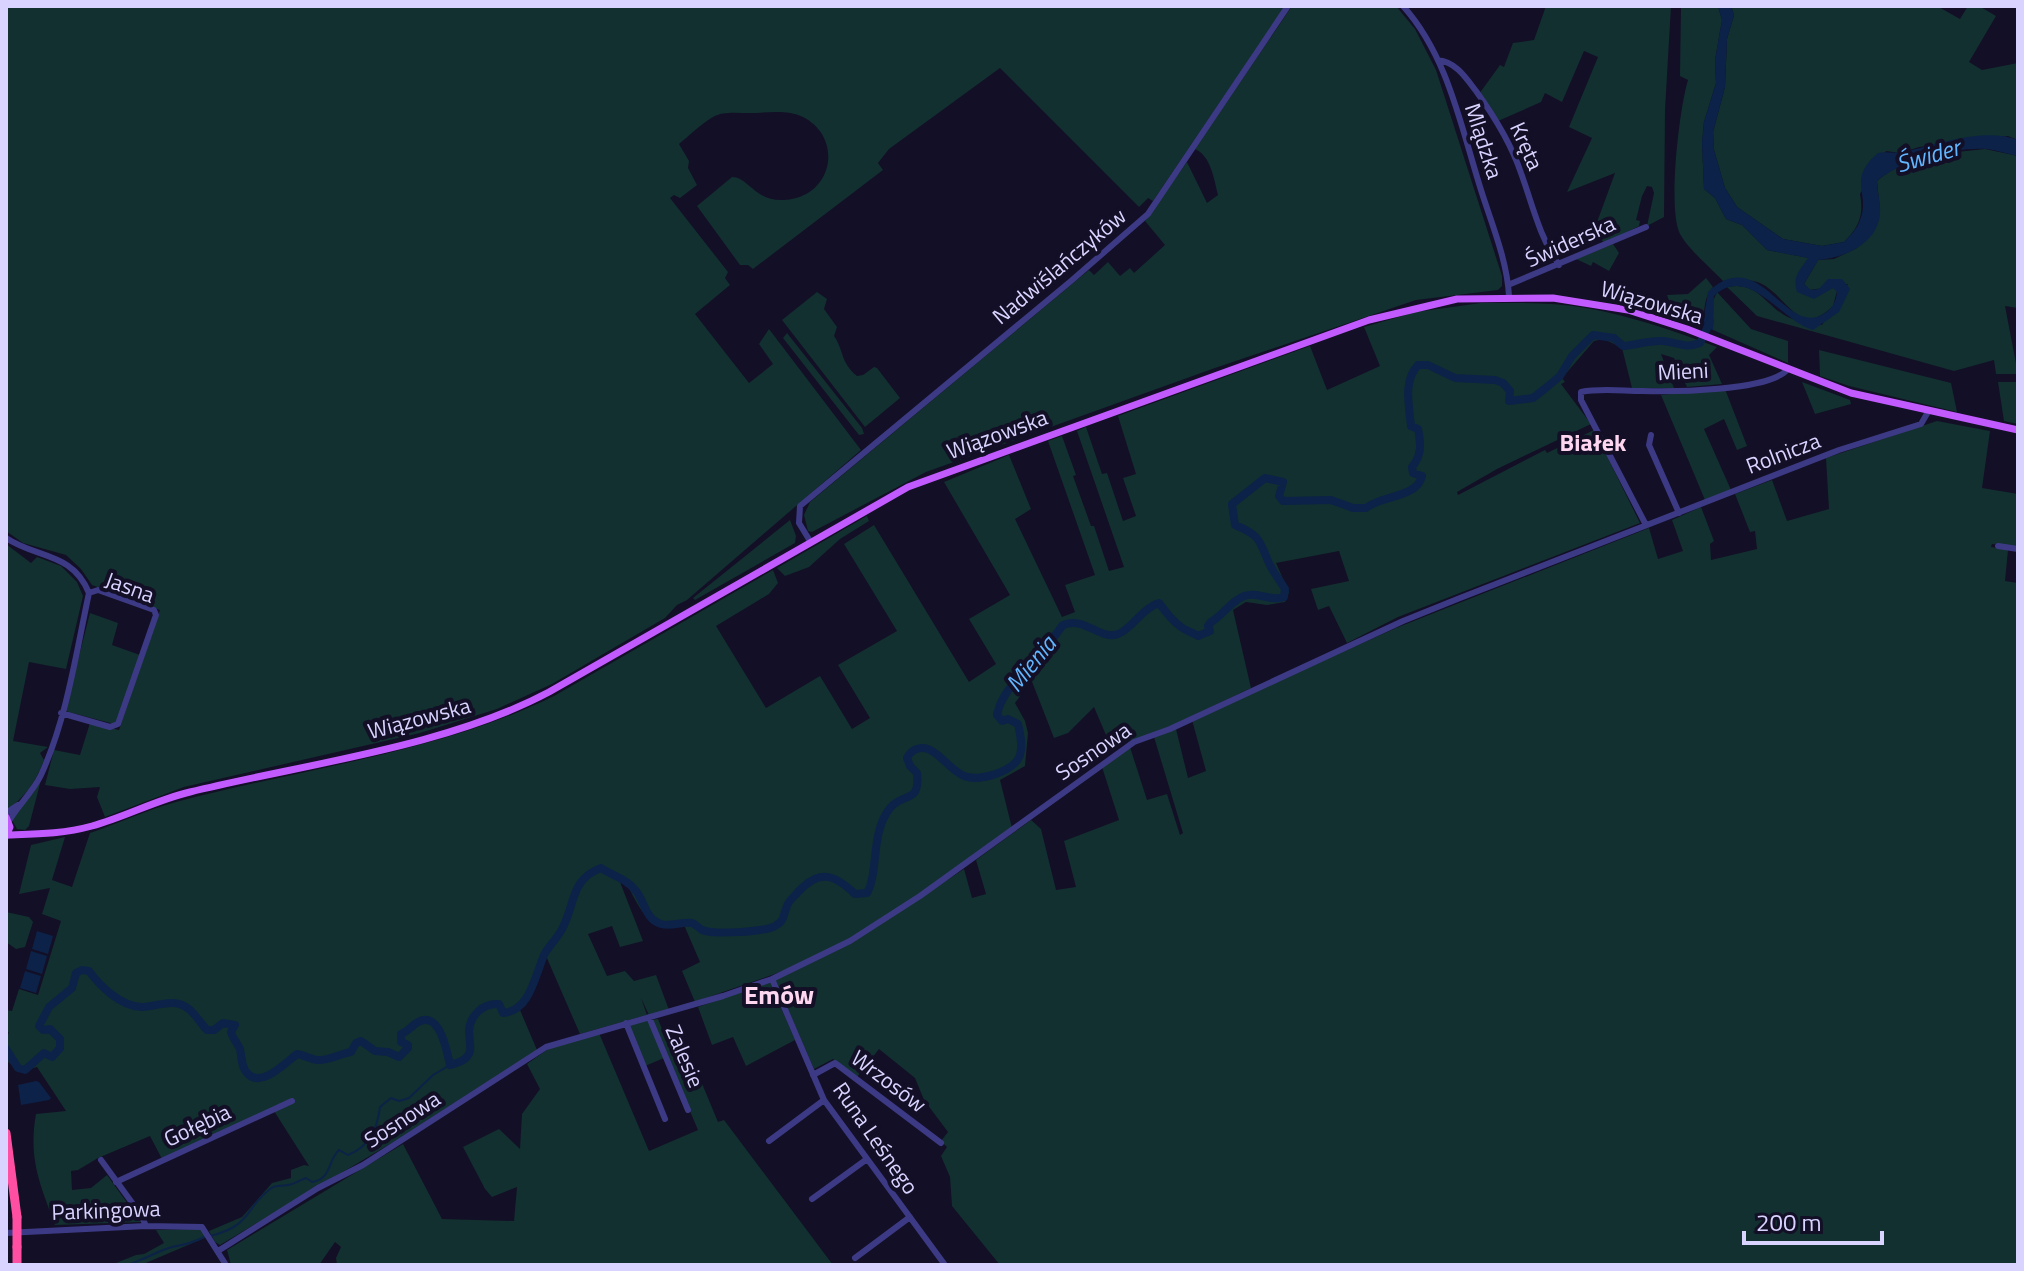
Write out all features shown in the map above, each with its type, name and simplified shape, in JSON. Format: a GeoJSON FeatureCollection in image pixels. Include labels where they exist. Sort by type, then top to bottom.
{"type":"FeatureCollection","features":[{"type":"Feature","properties":{"kind":"highway"},"geometry":{"type":"LineString","coordinates":[[6,1133],[17,1217],[17,1265]]}},
{"type":"Feature","properties":{"kind":"main road","name":"Wiązowska"},"geometry":{"type":"LineString","coordinates":[[7,825],[25,835],[56,834],[89,827],[179,795],[417,740],[514,709],[549,692],[891,496],[934,477],[1369,320],[1415,307],[1457,299],[1509,296],[1595,303],[1660,319],[1851,393],[2018,430]]}},
{"type":"Feature","properties":{"kind":"street","name":"Nadwiślańczyków"},"geometry":{"type":"LineString","coordinates":[[810,541],[799,523],[800,506],[1143,219],[1288,6]]}},
{"type":"Feature","properties":{"kind":"street","name":"Mlądzka"},"geometry":{"type":"LineString","coordinates":[[1403,6],[1426,35],[1438,60],[1503,262],[1509,296]]}},
{"type":"Feature","properties":{"kind":"street","name":"Kręta"},"geometry":{"type":"LineString","coordinates":[[1438,60],[1448,62],[1467,79],[1508,139],[1539,230],[1559,265]]}},
{"type":"Feature","properties":{"kind":"street","name":"Świderska"},"geometry":{"type":"LineString","coordinates":[[1508,285],[1646,227]]}},
{"type":"Feature","properties":{"kind":"street","name":"Mieni"},"geometry":{"type":"LineString","coordinates":[[1646,525],[1579,394],[1583,391],[1679,391],[1736,386],[1764,382],[1781,376],[1787,370]]}},
{"type":"Feature","properties":{"kind":"street","name":"Rolnicza"},"geometry":{"type":"LineString","coordinates":[[1646,525],[1839,450],[1921,424],[1928,412]]}},
{"type":"Feature","properties":{"kind":"street"},"geometry":{"type":"LineString","coordinates":[[1651,435],[1649,445],[1679,513]]}},
{"type":"Feature","properties":{"kind":"street","name":"Sosnowa"},"geometry":{"type":"LineString","coordinates":[[218,1251],[318,1188],[363,1165],[546,1047],[772,979],[850,941],[920,896],[1134,742],[1170,729],[1403,621],[1646,525]]}},
{"type":"Feature","properties":{"kind":"street"},"geometry":{"type":"LineString","coordinates":[[6,538],[67,563],[78,573],[89,593]]}},
{"type":"Feature","properties":{"kind":"street"},"geometry":{"type":"LineString","coordinates":[[1998,546],[2018,549]]}},
{"type":"Feature","properties":{"kind":"street","name":"Jasna"},"geometry":{"type":"LineString","coordinates":[[7,825],[41,774],[61,713],[89,593],[98,590],[154,610],[156,615],[118,724],[110,727],[61,713]]}},
{"type":"Feature","properties":{"kind":"street","name":"Runa Leśnego"},"geometry":{"type":"LineString","coordinates":[[772,979],[824,1100],[945,1265]]}},
{"type":"Feature","properties":{"kind":"street","name":"Zalesie"},"geometry":{"type":"LineString","coordinates":[[649,1017],[688,1110]]}},
{"type":"Feature","properties":{"kind":"street"},"geometry":{"type":"LineString","coordinates":[[626,1023],[665,1119]]}},
{"type":"Feature","properties":{"kind":"street","name":"Wrzosów"},"geometry":{"type":"LineString","coordinates":[[813,1075],[835,1063],[941,1143]]}},
{"type":"Feature","properties":{"kind":"street"},"geometry":{"type":"LineString","coordinates":[[769,1141],[824,1100]]}},
{"type":"Feature","properties":{"kind":"street","name":"Gołębia"},"geometry":{"type":"LineString","coordinates":[[116,1182],[292,1101]]}},
{"type":"Feature","properties":{"kind":"street"},"geometry":{"type":"LineString","coordinates":[[812,1199],[867,1159]]}},
{"type":"Feature","properties":{"kind":"street"},"geometry":{"type":"LineString","coordinates":[[101,1160],[146,1226]]}},
{"type":"Feature","properties":{"kind":"street"},"geometry":{"type":"LineString","coordinates":[[855,1258],[910,1217]]}},
{"type":"Feature","properties":{"kind":"street","name":"Parkingowa"},"geometry":{"type":"LineString","coordinates":[[6,1233],[186,1225],[202,1227],[218,1251]]}},
{"type":"Feature","properties":{"kind":"street"},"geometry":{"type":"LineString","coordinates":[[218,1251],[226,1265]]}},
{"type":"Feature","properties":{"kind":"green space"},"geometry":{"type":"Polygon","coordinates":[[[6,6],[1285,6],[1153,201],[1148,198],[1139,207],[1000,68],[889,149],[878,163],[883,170],[753,269],[740,265],[697,206],[732,177],[744,181],[770,199],[792,199],[806,194],[817,186],[824,175],[828,150],[824,137],[815,126],[803,117],[790,113],[730,113],[709,120],[679,144],[697,185],[680,198],[674,195],[670,198],[728,272],[725,278],[730,285],[695,314],[749,383],[773,364],[759,344],[769,329],[861,450],[665,618],[552,684],[497,709],[420,733],[184,787],[105,817],[97,797],[100,787],[70,789],[45,785],[54,750],[80,755],[90,723],[119,730],[160,610],[92,585],[66,555],[23,543],[6,531],[6,6]]]}},
{"type":"Feature","properties":{"kind":"green space"},"geometry":{"type":"Polygon","coordinates":[[[1292,6],[1396,6],[1415,29],[1436,70],[1502,276],[1502,286],[1498,290],[1416,300],[1215,368],[926,472],[812,532],[808,531],[804,515],[810,502],[1089,270],[1094,275],[1108,262],[1120,276],[1130,268],[1134,273],[1165,245],[1145,221],[1187,162],[1207,203],[1218,195],[1208,162],[1195,149],[1292,6]]]}},
{"type":"Feature","properties":{"kind":"green space"},"geometry":{"type":"Polygon","coordinates":[[[1546,6],[1671,6],[1665,110],[1664,217],[1647,226],[1654,193],[1652,187],[1647,186],[1636,220],[1640,221],[1639,226],[1605,243],[1593,233],[1615,173],[1567,192],[1592,138],[1569,127],[1598,57],[1584,51],[1562,102],[1545,93],[1541,102],[1498,121],[1479,94],[1500,65],[1504,67],[1513,43],[1534,40],[1546,6]]]}},
{"type":"Feature","properties":{"kind":"green space"},"geometry":{"type":"Polygon","coordinates":[[[1681,6],[1718,6],[1722,20],[1715,60],[1716,83],[1704,122],[1704,189],[1715,198],[1726,219],[1742,225],[1767,250],[1809,258],[1797,292],[1834,288],[1837,291],[1833,306],[1821,315],[1811,319],[1802,317],[1760,283],[1723,281],[1680,234],[1676,221],[1675,180],[1688,80],[1680,76],[1681,6]]]}},
{"type":"Feature","properties":{"kind":"green space"},"geometry":{"type":"Polygon","coordinates":[[[1731,6],[1937,6],[1960,19],[1968,6],[1979,6],[1996,16],[1969,62],[1982,70],[2018,63],[2018,140],[2008,136],[1919,147],[1900,153],[1886,151],[1860,194],[1859,220],[1844,242],[1822,246],[1783,239],[1737,207],[1725,188],[1714,150],[1713,132],[1725,87],[1727,39],[1734,15],[1731,6]]]}},
{"type":"Feature","properties":{"kind":"green space"},"geometry":{"type":"Polygon","coordinates":[[[1985,149],[2018,156],[2018,308],[2005,306],[2018,374],[1996,374],[1994,360],[1954,371],[1757,316],[1727,287],[1747,287],[1782,314],[1822,325],[1848,284],[1810,290],[1804,284],[1818,260],[1834,259],[1857,248],[1880,211],[1877,181],[1914,161],[1985,149]]]}},
{"type":"Feature","properties":{"kind":"green space"},"geometry":{"type":"Polygon","coordinates":[[[1613,244],[1619,253],[1609,271],[1593,262],[1591,266],[1576,259],[1613,244]]]}},
{"type":"Feature","properties":{"kind":"green space"},"geometry":{"type":"Polygon","coordinates":[[[1706,278],[1713,287],[1706,301],[1702,327],[1675,317],[1667,295],[1688,294],[1706,278]]]}},
{"type":"Feature","properties":{"kind":"green space"},"geometry":{"type":"Polygon","coordinates":[[[817,292],[827,299],[824,309],[837,327],[834,336],[852,371],[857,376],[877,368],[900,398],[865,427],[782,320],[817,292]]]}},
{"type":"Feature","properties":{"kind":"green space"},"geometry":{"type":"Polygon","coordinates":[[[1717,292],[1751,329],[1788,341],[1788,363],[1713,330],[1713,301],[1717,292]]]}},
{"type":"Feature","properties":{"kind":"green space"},"geometry":{"type":"Polygon","coordinates":[[[1481,303],[1547,304],[1603,311],[1717,347],[1709,355],[1722,384],[1687,387],[1674,358],[1661,354],[1674,388],[1632,388],[1622,348],[1604,339],[1594,341],[1562,378],[1565,382],[1561,384],[1591,424],[1497,469],[1457,492],[1458,495],[1545,450],[1547,453],[1594,430],[1640,523],[1398,617],[1347,643],[1329,606],[1318,610],[1311,589],[1349,581],[1339,551],[1276,563],[1289,592],[1285,602],[1267,605],[1246,602],[1233,610],[1251,688],[1169,727],[1128,742],[1126,739],[1112,749],[1094,707],[1068,733],[1054,738],[1029,674],[1020,681],[1023,692],[1015,703],[1028,733],[1025,766],[1000,780],[1012,828],[912,900],[831,950],[695,1002],[682,971],[700,962],[684,925],[671,928],[655,924],[643,913],[626,883],[620,882],[643,941],[620,947],[612,926],[588,934],[607,976],[625,971],[634,981],[656,975],[669,1010],[649,1015],[641,998],[647,1015],[580,1034],[546,956],[526,1005],[520,1010],[537,1050],[400,1138],[220,1245],[209,1231],[242,1217],[272,1183],[291,1178],[291,1170],[309,1166],[274,1111],[162,1159],[150,1136],[71,1171],[72,1190],[91,1188],[107,1175],[141,1222],[55,1225],[37,1171],[34,1130],[36,1114],[66,1111],[37,1067],[20,1072],[6,1060],[6,1036],[9,1033],[6,1029],[6,1010],[12,1011],[19,989],[38,995],[61,921],[42,914],[50,888],[19,894],[31,845],[65,837],[52,880],[72,887],[90,833],[176,802],[416,746],[509,716],[554,696],[773,570],[778,583],[769,594],[716,626],[766,708],[820,676],[852,729],[870,718],[838,665],[897,631],[844,544],[874,525],[969,682],[996,664],[969,619],[1010,595],[944,482],[1009,455],[1031,509],[1015,519],[1062,617],[1075,612],[1065,585],[1095,575],[1048,441],[1062,436],[1076,475],[1073,476],[1109,571],[1124,567],[1077,431],[1086,427],[1102,474],[1107,473],[1123,521],[1136,516],[1123,478],[1136,474],[1118,416],[1310,346],[1327,390],[1380,366],[1364,327],[1416,312],[1481,303]]]}},
{"type":"Feature","properties":{"kind":"green space"},"geometry":{"type":"Polygon","coordinates":[[[787,333],[864,434],[859,435],[783,338],[787,333]]]}},
{"type":"Feature","properties":{"kind":"green space"},"geometry":{"type":"Polygon","coordinates":[[[1819,350],[1951,383],[1957,412],[1820,376],[1819,350]]]}},
{"type":"Feature","properties":{"kind":"green space"},"geometry":{"type":"Polygon","coordinates":[[[1802,382],[1850,400],[1851,404],[1815,414],[1802,382]]]}},
{"type":"Feature","properties":{"kind":"green space"},"geometry":{"type":"Polygon","coordinates":[[[1998,382],[2018,382],[2018,424],[2004,421],[1998,382]]]}},
{"type":"Feature","properties":{"kind":"green space"},"geometry":{"type":"Polygon","coordinates":[[[1725,389],[1747,446],[1737,450],[1724,419],[1704,429],[1731,490],[1705,500],[1661,395],[1725,389]]]}},
{"type":"Feature","properties":{"kind":"green space"},"geometry":{"type":"Polygon","coordinates":[[[1937,421],[1990,431],[1982,488],[2018,494],[2018,547],[1992,544],[1991,547],[2008,550],[2005,581],[2018,583],[2018,1265],[1000,1265],[952,1206],[950,1177],[941,1156],[947,1147],[941,1141],[948,1132],[924,1100],[915,1078],[879,1049],[857,1077],[833,1059],[814,1069],[775,980],[850,944],[964,869],[972,898],[986,894],[976,860],[1031,820],[1041,829],[1056,890],[1076,887],[1064,841],[1119,820],[1102,767],[1130,747],[1147,800],[1167,794],[1180,835],[1183,833],[1154,737],[1176,729],[1188,778],[1206,771],[1192,720],[1396,628],[1649,528],[1658,559],[1683,551],[1672,520],[1701,507],[1714,541],[1710,544],[1711,560],[1757,549],[1755,531],[1750,532],[1735,494],[1772,480],[1787,521],[1829,509],[1826,458],[1937,421]]]}},
{"type":"Feature","properties":{"kind":"green space"},"geometry":{"type":"Polygon","coordinates":[[[867,516],[869,521],[840,539],[809,567],[785,576],[777,568],[867,516]]]}},
{"type":"Feature","properties":{"kind":"green space"},"geometry":{"type":"Polygon","coordinates":[[[790,520],[796,536],[795,543],[695,600],[693,598],[790,520]]]}},
{"type":"Feature","properties":{"kind":"green space"},"geometry":{"type":"Polygon","coordinates":[[[6,544],[31,563],[37,557],[61,566],[77,582],[83,596],[66,669],[29,662],[13,741],[48,747],[40,753],[44,760],[33,782],[6,811],[6,544]]]}},
{"type":"Feature","properties":{"kind":"green space"},"geometry":{"type":"Polygon","coordinates":[[[90,613],[118,623],[112,645],[140,655],[118,722],[114,724],[65,711],[90,613]]]}},
{"type":"Feature","properties":{"kind":"green space"},"geometry":{"type":"Polygon","coordinates":[[[41,780],[29,826],[25,830],[17,829],[12,820],[41,780]]]}},
{"type":"Feature","properties":{"kind":"green space"},"geometry":{"type":"Polygon","coordinates":[[[6,912],[29,917],[33,922],[25,947],[16,949],[6,942],[6,912]]]}},
{"type":"Feature","properties":{"kind":"green space"},"geometry":{"type":"Polygon","coordinates":[[[770,982],[795,1040],[746,1066],[733,1037],[712,1045],[698,1007],[770,982]]]}},
{"type":"Feature","properties":{"kind":"green space"},"geometry":{"type":"Polygon","coordinates":[[[658,1019],[666,1039],[681,1033],[718,1122],[724,1120],[833,1265],[337,1265],[336,1258],[341,1247],[335,1242],[319,1265],[231,1265],[227,1250],[403,1144],[442,1219],[514,1221],[517,1187],[492,1197],[463,1147],[499,1129],[520,1149],[522,1114],[540,1089],[527,1064],[548,1049],[599,1033],[649,1151],[698,1130],[651,1020],[658,1019]]]}},
{"type":"Feature","properties":{"kind":"green space"},"geometry":{"type":"Polygon","coordinates":[[[648,1020],[664,1058],[645,1066],[628,1025],[648,1020]]]}},
{"type":"Feature","properties":{"kind":"green space"},"geometry":{"type":"Polygon","coordinates":[[[201,1229],[207,1237],[141,1265],[111,1265],[144,1254],[164,1243],[156,1230],[201,1229]]]}},
{"type":"Feature","properties":{"kind":"water","name":"Świder"},"geometry":{"type":"Polygon","coordinates":[[[1718,6],[1731,6],[1734,15],[1727,39],[1725,87],[1713,132],[1714,150],[1725,188],[1737,207],[1783,239],[1822,246],[1844,242],[1857,226],[1863,210],[1863,171],[1878,153],[1904,152],[1976,136],[2005,136],[2018,140],[2018,156],[1986,149],[1944,153],[1914,161],[1877,181],[1880,213],[1873,233],[1849,252],[1818,260],[1804,284],[1811,290],[1819,289],[1828,279],[1842,279],[1850,289],[1839,312],[1813,330],[1801,325],[1764,297],[1739,286],[1727,288],[1714,296],[1713,330],[1702,327],[1708,292],[1727,280],[1743,278],[1758,284],[1797,314],[1811,318],[1830,309],[1837,292],[1833,288],[1814,299],[1797,292],[1796,277],[1808,258],[1767,250],[1742,225],[1726,219],[1715,198],[1704,189],[1702,143],[1704,122],[1716,83],[1715,60],[1722,20],[1718,6]]]}},
{"type":"Feature","properties":{"kind":"water"},"geometry":{"type":"Polygon","coordinates":[[[37,931],[53,936],[48,954],[32,949],[37,931]]]}},
{"type":"Feature","properties":{"kind":"water"},"geometry":{"type":"Polygon","coordinates":[[[31,951],[47,956],[42,974],[26,969],[31,951]]]}},
{"type":"Feature","properties":{"kind":"water"},"geometry":{"type":"Polygon","coordinates":[[[25,971],[41,976],[36,993],[20,988],[25,971]]]}},
{"type":"Feature","properties":{"kind":"water"},"geometry":{"type":"Polygon","coordinates":[[[36,1081],[51,1098],[21,1105],[18,1085],[36,1081]]]}},
{"type":"Feature","properties":{"kind":"waterway","name":"Mienia"},"geometry":{"type":"LineString","coordinates":[[6,1049],[18,1068],[25,1070],[44,1053],[52,1057],[60,1048],[60,1039],[50,1029],[43,1030],[39,1026],[49,1007],[72,988],[76,973],[82,970],[89,971],[105,989],[133,1006],[178,1004],[190,1010],[207,1030],[214,1030],[223,1023],[235,1025],[231,1032],[240,1049],[244,1068],[253,1077],[273,1073],[297,1054],[325,1059],[351,1052],[361,1041],[375,1051],[399,1057],[408,1048],[401,1042],[401,1034],[426,1020],[432,1022],[441,1034],[450,1065],[462,1061],[469,1054],[470,1025],[478,1011],[499,1004],[503,1013],[520,1006],[534,982],[544,955],[560,933],[578,886],[601,868],[632,887],[656,922],[665,925],[692,923],[708,932],[750,931],[775,926],[782,920],[792,899],[806,884],[820,877],[841,882],[855,894],[867,893],[884,818],[895,803],[916,790],[917,773],[910,766],[909,755],[918,748],[928,749],[970,778],[995,774],[1011,766],[1020,755],[1018,724],[1008,719],[1002,721],[997,715],[1000,705],[1010,688],[1044,652],[1063,625],[1079,624],[1105,634],[1118,634],[1147,609],[1159,603],[1177,624],[1198,636],[1210,631],[1208,626],[1211,622],[1244,596],[1284,597],[1285,589],[1260,543],[1254,535],[1235,525],[1232,504],[1265,478],[1283,482],[1279,496],[1283,501],[1331,500],[1353,508],[1366,508],[1406,492],[1419,483],[1422,476],[1413,473],[1412,467],[1418,458],[1420,444],[1418,429],[1411,426],[1408,394],[1410,378],[1418,365],[1428,365],[1455,378],[1503,383],[1510,391],[1509,401],[1533,398],[1560,376],[1572,356],[1593,335],[1614,338],[1623,346],[1657,341],[1690,345],[1700,343],[1710,322]]}},
{"type":"Feature","properties":{"kind":"waterway"},"geometry":{"type":"LineString","coordinates":[[210,1236],[241,1222],[272,1187],[306,1178],[312,1182],[323,1177],[339,1150],[348,1155],[367,1142],[377,1123],[380,1107],[391,1098],[399,1101],[409,1098],[433,1075],[450,1065]]}},
{"type":"Feature","properties":{"kind":"waterway"},"geometry":{"type":"LineString","coordinates":[[127,1265],[204,1237]]}},
{"type":"Feature","properties":{"kind":"district","name":"Białek"},"geometry":{"type":"Point","coordinates":[1593,443]}},
{"type":"Feature","properties":{"kind":"district","name":"Emów"},"geometry":{"type":"Point","coordinates":[779,995]}}]}
